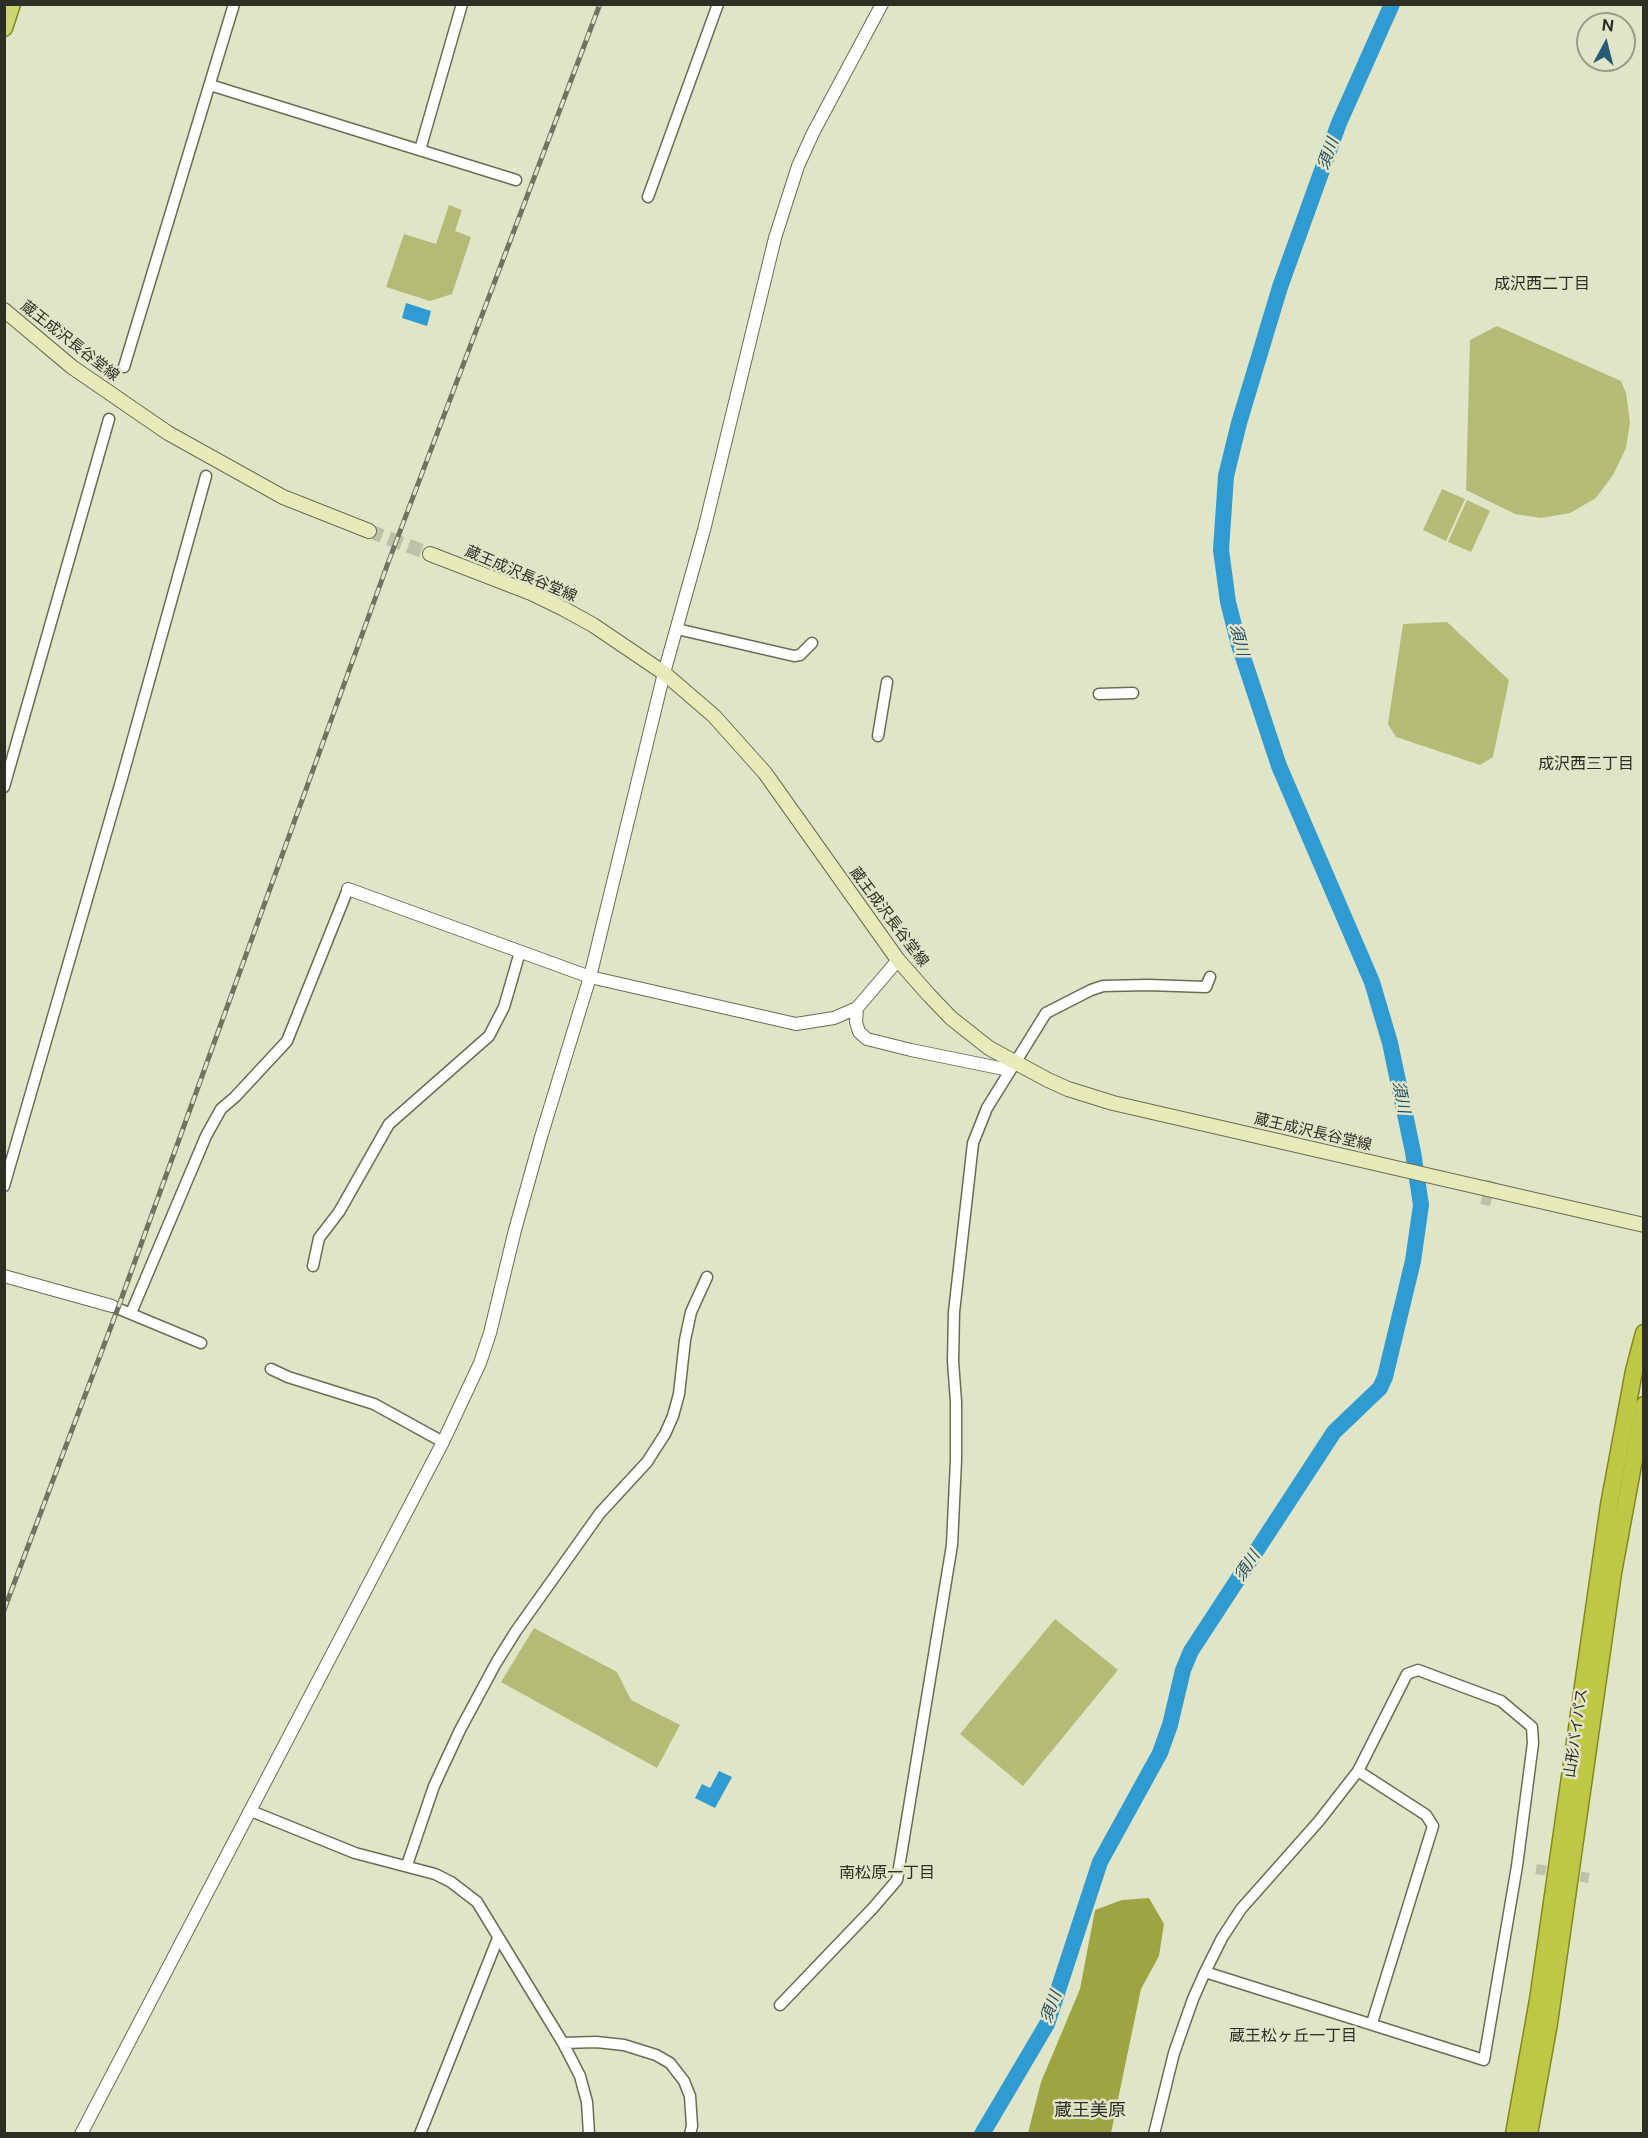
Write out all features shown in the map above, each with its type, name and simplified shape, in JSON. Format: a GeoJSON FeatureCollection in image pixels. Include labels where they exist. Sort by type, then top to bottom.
{"type":"FeatureCollection","features":[{"type":"Feature","properties":{"kind":"highway","name":"山形バイパス"},"geometry":{"type":"LineString","coordinates":[[1514,2133],[1538,2000],[1609,1505],[1634,1371],[1644,1333]]}},
{"type":"Feature","properties":{"kind":"highway","name":"山形バイパス"},"geometry":{"type":"LineString","coordinates":[[1529,2133],[1549,2023],[1612,1573],[1644,1405]]}},
{"type":"Feature","properties":{"kind":"main road"},"geometry":{"type":"LineString","coordinates":[[4,28],[12,4]]}},
{"type":"Feature","properties":{"kind":"main road","name":"蔵王成沢長谷堂線"},"geometry":{"type":"LineString","coordinates":[[4,310],[72,367],[168,433],[283,497],[369,531]]}},
{"type":"Feature","properties":{"kind":"main road","name":"蔵王成沢長谷堂線"},"geometry":{"type":"LineString","coordinates":[[430,554],[531,593],[593,625],[664,673],[714,716],[765,773],[898,960],[951,1017],[1012,1066],[1089,1096],[1270,1140],[1644,1225]]}},
{"type":"Feature","properties":{"kind":"street"},"geometry":{"type":"LineString","coordinates":[[124,367],[234,4]]}},
{"type":"Feature","properties":{"kind":"street"},"geometry":{"type":"LineString","coordinates":[[420,150],[462,4]]}},
{"type":"Feature","properties":{"kind":"street"},"geometry":{"type":"LineString","coordinates":[[648,197],[718,4]]}},
{"type":"Feature","properties":{"kind":"street"},"geometry":{"type":"LineString","coordinates":[[81,2133],[251,1811],[470,1387],[490,1333],[538,1148],[590,977],[664,673],[704,530],[775,238],[798,166],[813,133],[882,4]]}},
{"type":"Feature","properties":{"kind":"street"},"geometry":{"type":"LineString","coordinates":[[210,85],[516,180]]}},
{"type":"Feature","properties":{"kind":"street"},"geometry":{"type":"LineString","coordinates":[[4,787],[109,419]]}},
{"type":"Feature","properties":{"kind":"street"},"geometry":{"type":"LineString","coordinates":[[4,1186],[116,801],[206,476]]}},
{"type":"Feature","properties":{"kind":"street"},"geometry":{"type":"LineString","coordinates":[[677,629],[794,656],[800,655],[812,643]]}},
{"type":"Feature","properties":{"kind":"street"},"geometry":{"type":"LineString","coordinates":[[878,736],[887,681]]}},
{"type":"Feature","properties":{"kind":"street"},"geometry":{"type":"LineString","coordinates":[[1099,694],[1134,693]]}},
{"type":"Feature","properties":{"kind":"street"},"geometry":{"type":"LineString","coordinates":[[131,1313],[206,1136],[221,1109],[287,1041],[348,889],[590,977],[796,1024],[834,1018],[857,1008],[898,960]]}},
{"type":"Feature","properties":{"kind":"street"},"geometry":{"type":"LineString","coordinates":[[313,1266],[319,1238],[339,1212],[389,1124],[489,1036],[504,1007],[520,952]]}},
{"type":"Feature","properties":{"kind":"street"},"geometry":{"type":"LineString","coordinates":[[780,2005],[897,1880],[952,1545],[956,1448],[954,1312],[973,1143],[987,1108],[1046,1013],[1103,986],[1206,987],[1210,977]]}},
{"type":"Feature","properties":{"kind":"street"},"geometry":{"type":"LineString","coordinates":[[857,1008],[856,1022],[859,1032],[867,1039],[911,1050],[1012,1066]]}},
{"type":"Feature","properties":{"kind":"street"},"geometry":{"type":"LineString","coordinates":[[4,1276],[112,1306],[201,1343]]}},
{"type":"Feature","properties":{"kind":"street"},"geometry":{"type":"LineString","coordinates":[[408,1865],[434,1785],[496,1663],[516,1630],[600,1513],[647,1462],[665,1434],[676,1407],[691,1312],[707,1276]]}},
{"type":"Feature","properties":{"kind":"street"},"geometry":{"type":"LineString","coordinates":[[271,1369],[288,1377],[374,1404],[443,1442]]}},
{"type":"Feature","properties":{"kind":"street"},"geometry":{"type":"LineString","coordinates":[[1154,2133],[1174,2053],[1193,1999],[1205,1972],[1222,1938],[1241,1909],[1318,1821],[1358,1771],[1407,1674],[1418,1670],[1501,1701],[1532,1727],[1533,1743],[1517,1866],[1484,2060],[1205,1972]]}},
{"type":"Feature","properties":{"kind":"street"},"geometry":{"type":"LineString","coordinates":[[1358,1771],[1426,1815],[1433,1826],[1372,2023]]}},
{"type":"Feature","properties":{"kind":"street"},"geometry":{"type":"LineString","coordinates":[[251,1811],[339,1847],[435,1874],[477,1902],[563,2043],[580,2076],[587,2102],[589,2133]]}},
{"type":"Feature","properties":{"kind":"street"},"geometry":{"type":"LineString","coordinates":[[420,2133],[498,1938]]}},
{"type":"Feature","properties":{"kind":"street"},"geometry":{"type":"LineString","coordinates":[[563,2043],[596,2042],[624,2045],[656,2055],[670,2063],[684,2081],[690,2096],[692,2126],[690,2133]]}},
{"type":"Feature","properties":{"kind":"green space"},"geometry":{"type":"Polygon","coordinates":[[[449,205],[462,210],[455,231],[471,237],[452,294],[430,301],[386,287],[404,234],[436,244],[449,205]]]}},
{"type":"Feature","properties":{"kind":"green space"},"geometry":{"type":"Polygon","coordinates":[[[1497,326],[1621,381],[1626,393],[1630,422],[1626,448],[1613,475],[1596,498],[1570,513],[1541,518],[1515,514],[1466,490],[1470,340],[1497,326]]]}},
{"type":"Feature","properties":{"kind":"green space"},"geometry":{"type":"Polygon","coordinates":[[[1442,489],[1465,499],[1446,541],[1423,530],[1442,489]]]}},
{"type":"Feature","properties":{"kind":"green space"},"geometry":{"type":"Polygon","coordinates":[[[1467,500],[1490,511],[1471,552],[1448,542],[1467,500]]]}},
{"type":"Feature","properties":{"kind":"green space"},"geometry":{"type":"Polygon","coordinates":[[[1447,622],[1509,680],[1493,757],[1480,765],[1396,737],[1388,724],[1403,624],[1447,622]]]}},
{"type":"Feature","properties":{"kind":"green space"},"geometry":{"type":"Polygon","coordinates":[[[1055,1619],[1118,1670],[1023,1786],[960,1734],[1055,1619]]]}},
{"type":"Feature","properties":{"kind":"green space"},"geometry":{"type":"Polygon","coordinates":[[[534,1628],[617,1672],[631,1700],[680,1725],[657,1768],[501,1682],[534,1628]]]}},
{"type":"Feature","properties":{"kind":"green space"},"geometry":{"type":"Polygon","coordinates":[[[1149,1898],[1164,1924],[1159,1956],[1141,1989],[1111,2133],[1028,2133],[1041,2082],[1080,1989],[1095,1910],[1122,1900],[1149,1898]]]}},
{"type":"Feature","properties":{"kind":"water"},"geometry":{"type":"Polygon","coordinates":[[[406,303],[431,311],[427,326],[402,318],[406,303]]]}},
{"type":"Feature","properties":{"kind":"water"},"geometry":{"type":"Polygon","coordinates":[[[719,1771],[732,1777],[715,1808],[695,1798],[702,1784],[710,1788],[719,1771]]]}},
{"type":"Feature","properties":{"kind":"waterway","name":"須川"},"geometry":{"type":"LineString","coordinates":[[982,2134],[1047,2024],[1100,1862],[1160,1753],[1170,1725],[1183,1670],[1191,1651],[1334,1432],[1380,1388],[1385,1377],[1413,1261],[1421,1205],[1413,1152],[1390,1043],[1372,982],[1279,766],[1239,645],[1228,602],[1221,550],[1226,476],[1239,423],[1280,287],[1339,123],[1392,4]]}},
{"type":"Feature","properties":{"kind":"tunnel"},"geometry":{"type":"LineString","coordinates":[[369,531],[430,554]]}},
{"type":"Feature","properties":{"kind":"tunnel"},"geometry":{"type":"LineString","coordinates":[[1485,1205],[1493,1176]]}},
{"type":"Feature","properties":{"kind":"tunnel"},"geometry":{"type":"LineString","coordinates":[[1536,1869],[1589,1878]]}},
{"type":"Feature","properties":{"kind":"railway"},"geometry":{"type":"LineString","coordinates":[[4,1610],[118,1308],[388,563],[600,4]]}},
{"type":"Feature","properties":{"kind":"district","name":"成沢西二丁目"},"geometry":{"type":"Point","coordinates":[1542,284]}},
{"type":"Feature","properties":{"kind":"district","name":"成沢西三丁目"},"geometry":{"type":"Point","coordinates":[1586,764]}},
{"type":"Feature","properties":{"kind":"district","name":"南松原一丁目"},"geometry":{"type":"Point","coordinates":[887,1873]}},
{"type":"Feature","properties":{"kind":"district","name":"蔵王松ヶ丘一丁目"},"geometry":{"type":"Point","coordinates":[1293,2036]}},
{"type":"Feature","properties":{"kind":"district","name":"蔵王美原"},"geometry":{"type":"Point","coordinates":[1090,2110]}}]}
